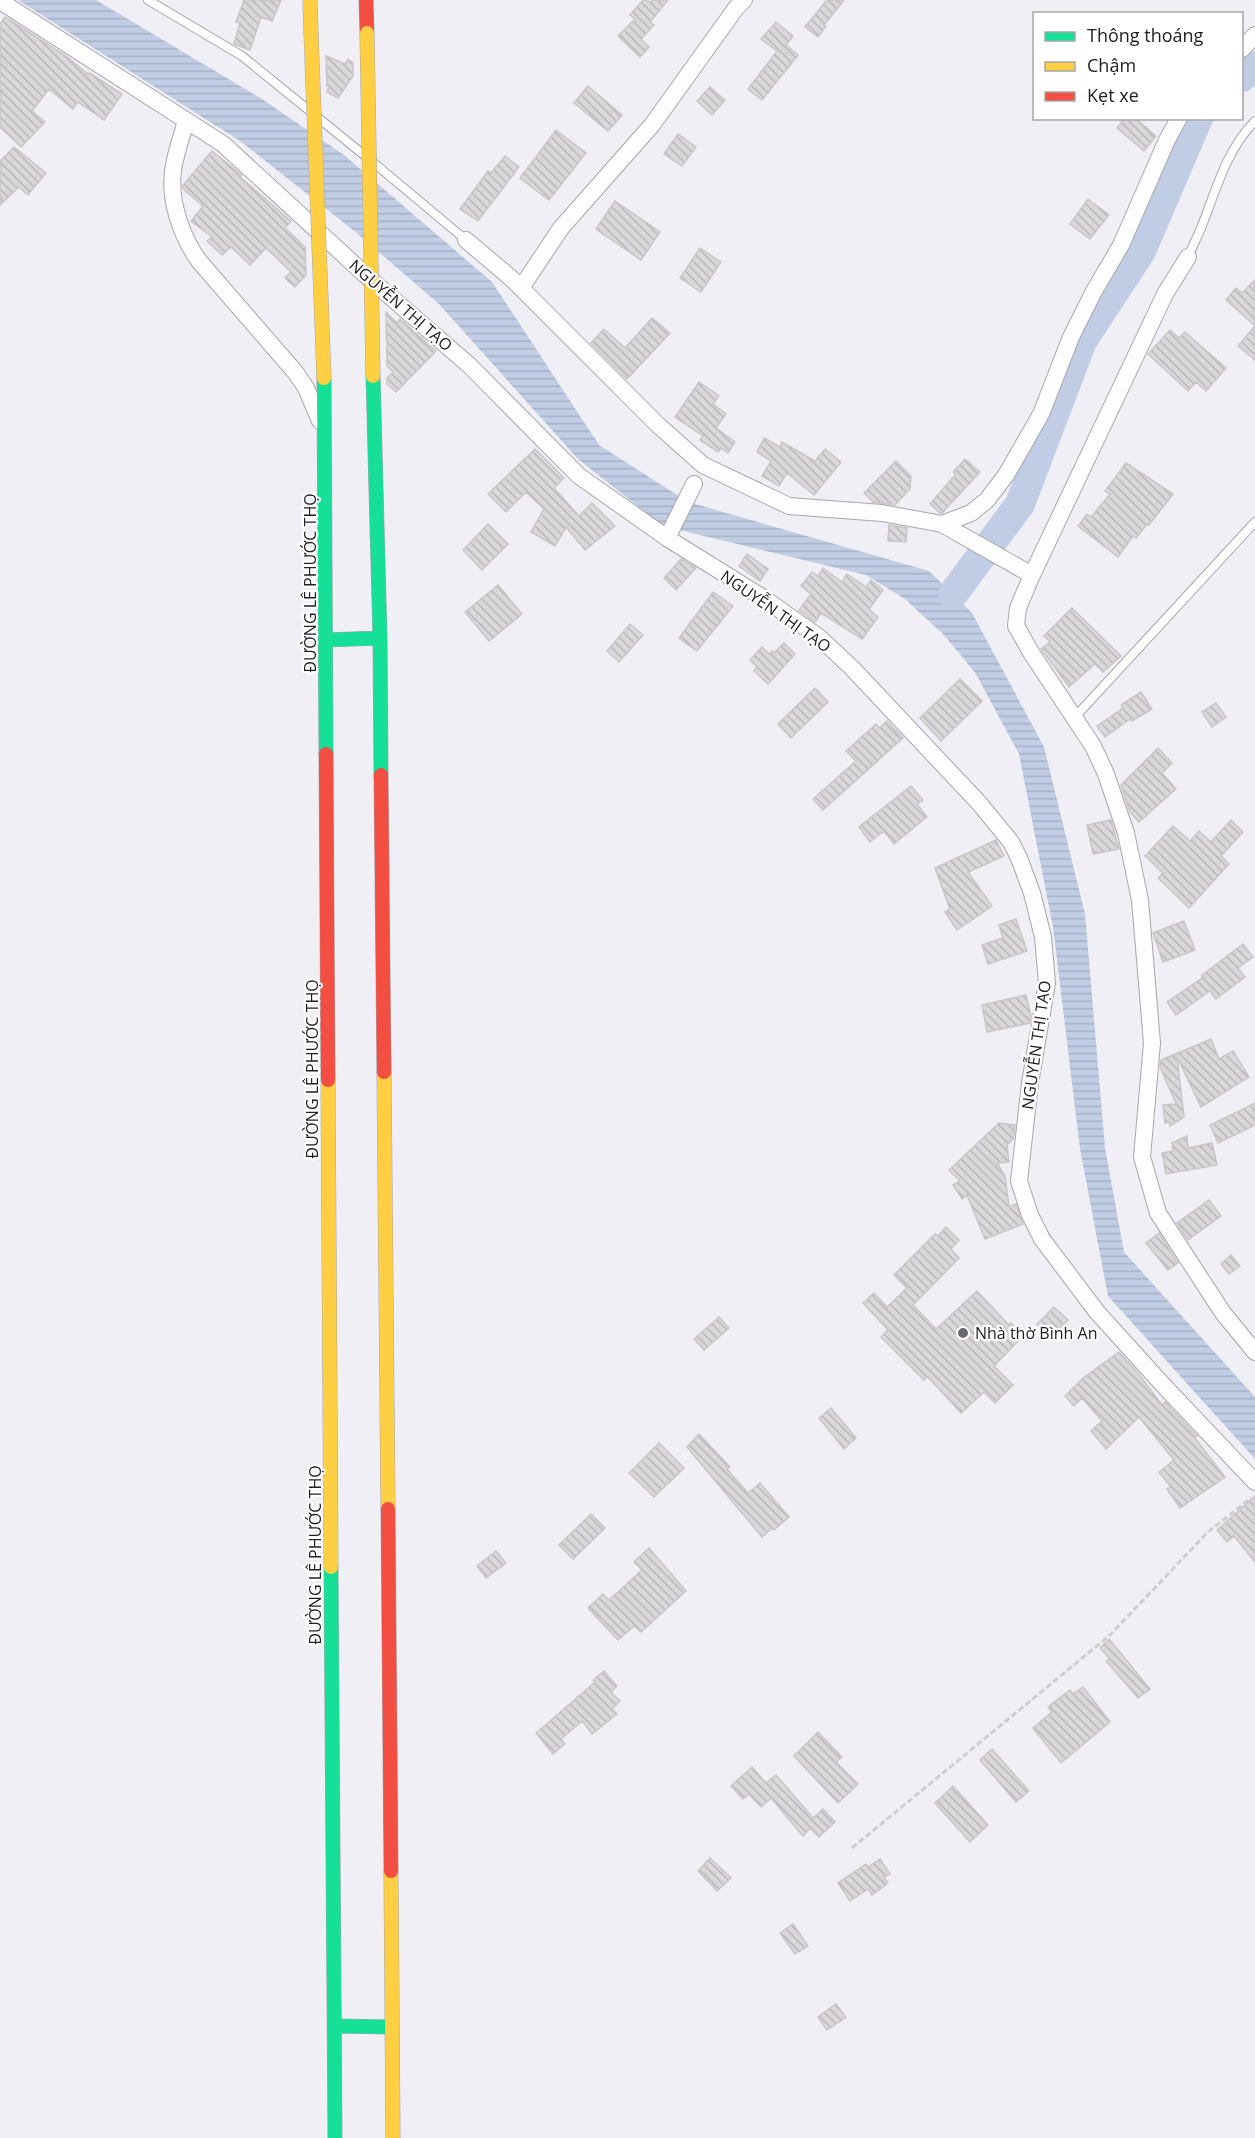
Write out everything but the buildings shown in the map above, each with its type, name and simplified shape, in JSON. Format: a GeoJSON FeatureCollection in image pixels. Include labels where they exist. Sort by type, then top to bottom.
{"type":"FeatureCollection","features":[{"type":"Feature","properties":{"kind":"street","name":"ĐƯỜNG LÊ PHƯỚC THỌ"},"geometry":{"type":"LineString","coordinates":[[310,0],[325,436],[335,2138]]}},
{"type":"Feature","properties":{"kind":"street"},"geometry":{"type":"LineString","coordinates":[[366,0],[380,638],[393,2138]]}},
{"type":"Feature","properties":{"kind":"street"},"geometry":{"type":"LineString","coordinates":[[521,288],[561,228],[651,125],[744,0]]}},
{"type":"Feature","properties":{"kind":"street","name":"NGUYỄN THỊ TẠO"},"geometry":{"type":"LineString","coordinates":[[0,1],[223,144],[370,279],[470,366],[579,476],[820,638],[852,668],[972,795],[1011,842],[1035,904],[1043,937],[1047,983],[1030,1083],[1019,1181],[1030,1215],[1042,1239],[1097,1311],[1255,1482]]}},
{"type":"Feature","properties":{"kind":"street"},"geometry":{"type":"LineString","coordinates":[[1243,48],[1255,35]]}},
{"type":"Feature","properties":{"kind":"street"},"geometry":{"type":"LineString","coordinates":[[186,120],[173,172],[176,206],[184,234],[199,261],[296,373],[312,402],[325,436]]}},
{"type":"Feature","properties":{"kind":"street"},"geometry":{"type":"LineString","coordinates":[[948,528],[987,500],[1006,475],[1041,414],[1071,337],[1093,292],[1121,244],[1178,120]]}},
{"type":"Feature","properties":{"kind":"street"},"geometry":{"type":"LineString","coordinates":[[466,240],[521,288],[658,425],[703,465],[789,506],[882,513],[948,528],[1025,572]]}},
{"type":"Feature","properties":{"kind":"street"},"geometry":{"type":"LineString","coordinates":[[1188,257],[1165,294],[1025,572],[1016,626],[1093,746],[1118,804],[1126,833],[1140,900],[1152,1043],[1142,1157],[1158,1213],[1223,1313],[1255,1352]]}},
{"type":"Feature","properties":{"kind":"street"},"geometry":{"type":"LineString","coordinates":[[668,536],[694,484]]}},
{"type":"Feature","properties":{"kind":"street"},"geometry":{"type":"LineString","coordinates":[[326,640],[380,638]]}},
{"type":"Feature","properties":{"kind":"street"},"geometry":{"type":"LineString","coordinates":[[334,2026],[392,2027]]}},
{"type":"Feature","properties":{"kind":"lane"},"geometry":{"type":"LineString","coordinates":[[148,0],[242,56],[466,240]]}},
{"type":"Feature","properties":{"kind":"lane"},"geometry":{"type":"LineString","coordinates":[[1188,257],[1217,183],[1241,137],[1255,121]]}},
{"type":"Feature","properties":{"kind":"lane"},"geometry":{"type":"LineString","coordinates":[[694,484],[703,465]]}},
{"type":"Feature","properties":{"kind":"lane"},"geometry":{"type":"LineString","coordinates":[[1075,717],[1255,522]]}},
{"type":"Feature","properties":{"kind":"path"},"geometry":{"type":"LineString","coordinates":[[852,1848],[1109,1636],[1208,1532],[1255,1495]]}},
{"type":"Feature","properties":{"kind":"water"},"geometry":{"type":"Polygon","coordinates":[[[18,0],[96,0],[262,99],[344,155],[492,282],[599,445],[688,502],[929,571],[972,613],[1044,747],[1085,914],[1105,1148],[1124,1252],[1255,1397],[1255,1459],[1108,1296],[1080,1149],[1053,927],[1019,754],[976,674],[944,635],[905,599],[866,575],[663,526],[578,459],[439,304],[353,230],[240,141],[18,0]]]}},
{"type":"Feature","properties":{"kind":"waterway"},"geometry":{"type":"LineString","coordinates":[[1243,76],[1255,66]]}},
{"type":"Feature","properties":{"kind":"waterway"},"geometry":{"type":"LineString","coordinates":[[953,594],[1020,504],[1082,341],[1141,251],[1197,120]]}},
{"type":"Feature","properties":{"kind":"traffic: fast"},"geometry":{"type":"LineString","coordinates":[[373,376],[381,775]]}},
{"type":"Feature","properties":{"kind":"traffic: fast"},"geometry":{"type":"LineString","coordinates":[[324,378],[326,754]]}},
{"type":"Feature","properties":{"kind":"traffic: fast"},"geometry":{"type":"LineString","coordinates":[[326,640],[380,638]]}},
{"type":"Feature","properties":{"kind":"traffic: fast"},"geometry":{"type":"LineString","coordinates":[[331,1567],[335,2138]]}},
{"type":"Feature","properties":{"kind":"traffic: fast"},"geometry":{"type":"LineString","coordinates":[[334,2026],[392,2027]]}},
{"type":"Feature","properties":{"kind":"traffic: slow"},"geometry":{"type":"LineString","coordinates":[[310,0],[311,33]]}},
{"type":"Feature","properties":{"kind":"traffic: slow"},"geometry":{"type":"LineString","coordinates":[[311,33],[324,378]]}},
{"type":"Feature","properties":{"kind":"traffic: slow"},"geometry":{"type":"LineString","coordinates":[[367,33],[373,376]]}},
{"type":"Feature","properties":{"kind":"traffic: slow"},"geometry":{"type":"LineString","coordinates":[[384,1072],[388,1509]]}},
{"type":"Feature","properties":{"kind":"traffic: slow"},"geometry":{"type":"LineString","coordinates":[[328,1080],[331,1567]]}},
{"type":"Feature","properties":{"kind":"traffic: slow"},"geometry":{"type":"LineString","coordinates":[[391,1871],[393,2138]]}},
{"type":"Feature","properties":{"kind":"traffic: jam"},"geometry":{"type":"LineString","coordinates":[[366,0],[367,33]]}},
{"type":"Feature","properties":{"kind":"traffic: jam"},"geometry":{"type":"LineString","coordinates":[[326,754],[328,1080]]}},
{"type":"Feature","properties":{"kind":"traffic: jam"},"geometry":{"type":"LineString","coordinates":[[381,775],[384,1072]]}},
{"type":"Feature","properties":{"kind":"traffic: jam"},"geometry":{"type":"LineString","coordinates":[[388,1509],[391,1871]]}},
{"type":"Feature","properties":{"kind":"place","name":"Nhà thờ Bình An"},"geometry":{"type":"Point","coordinates":[963,1333]}}]}
